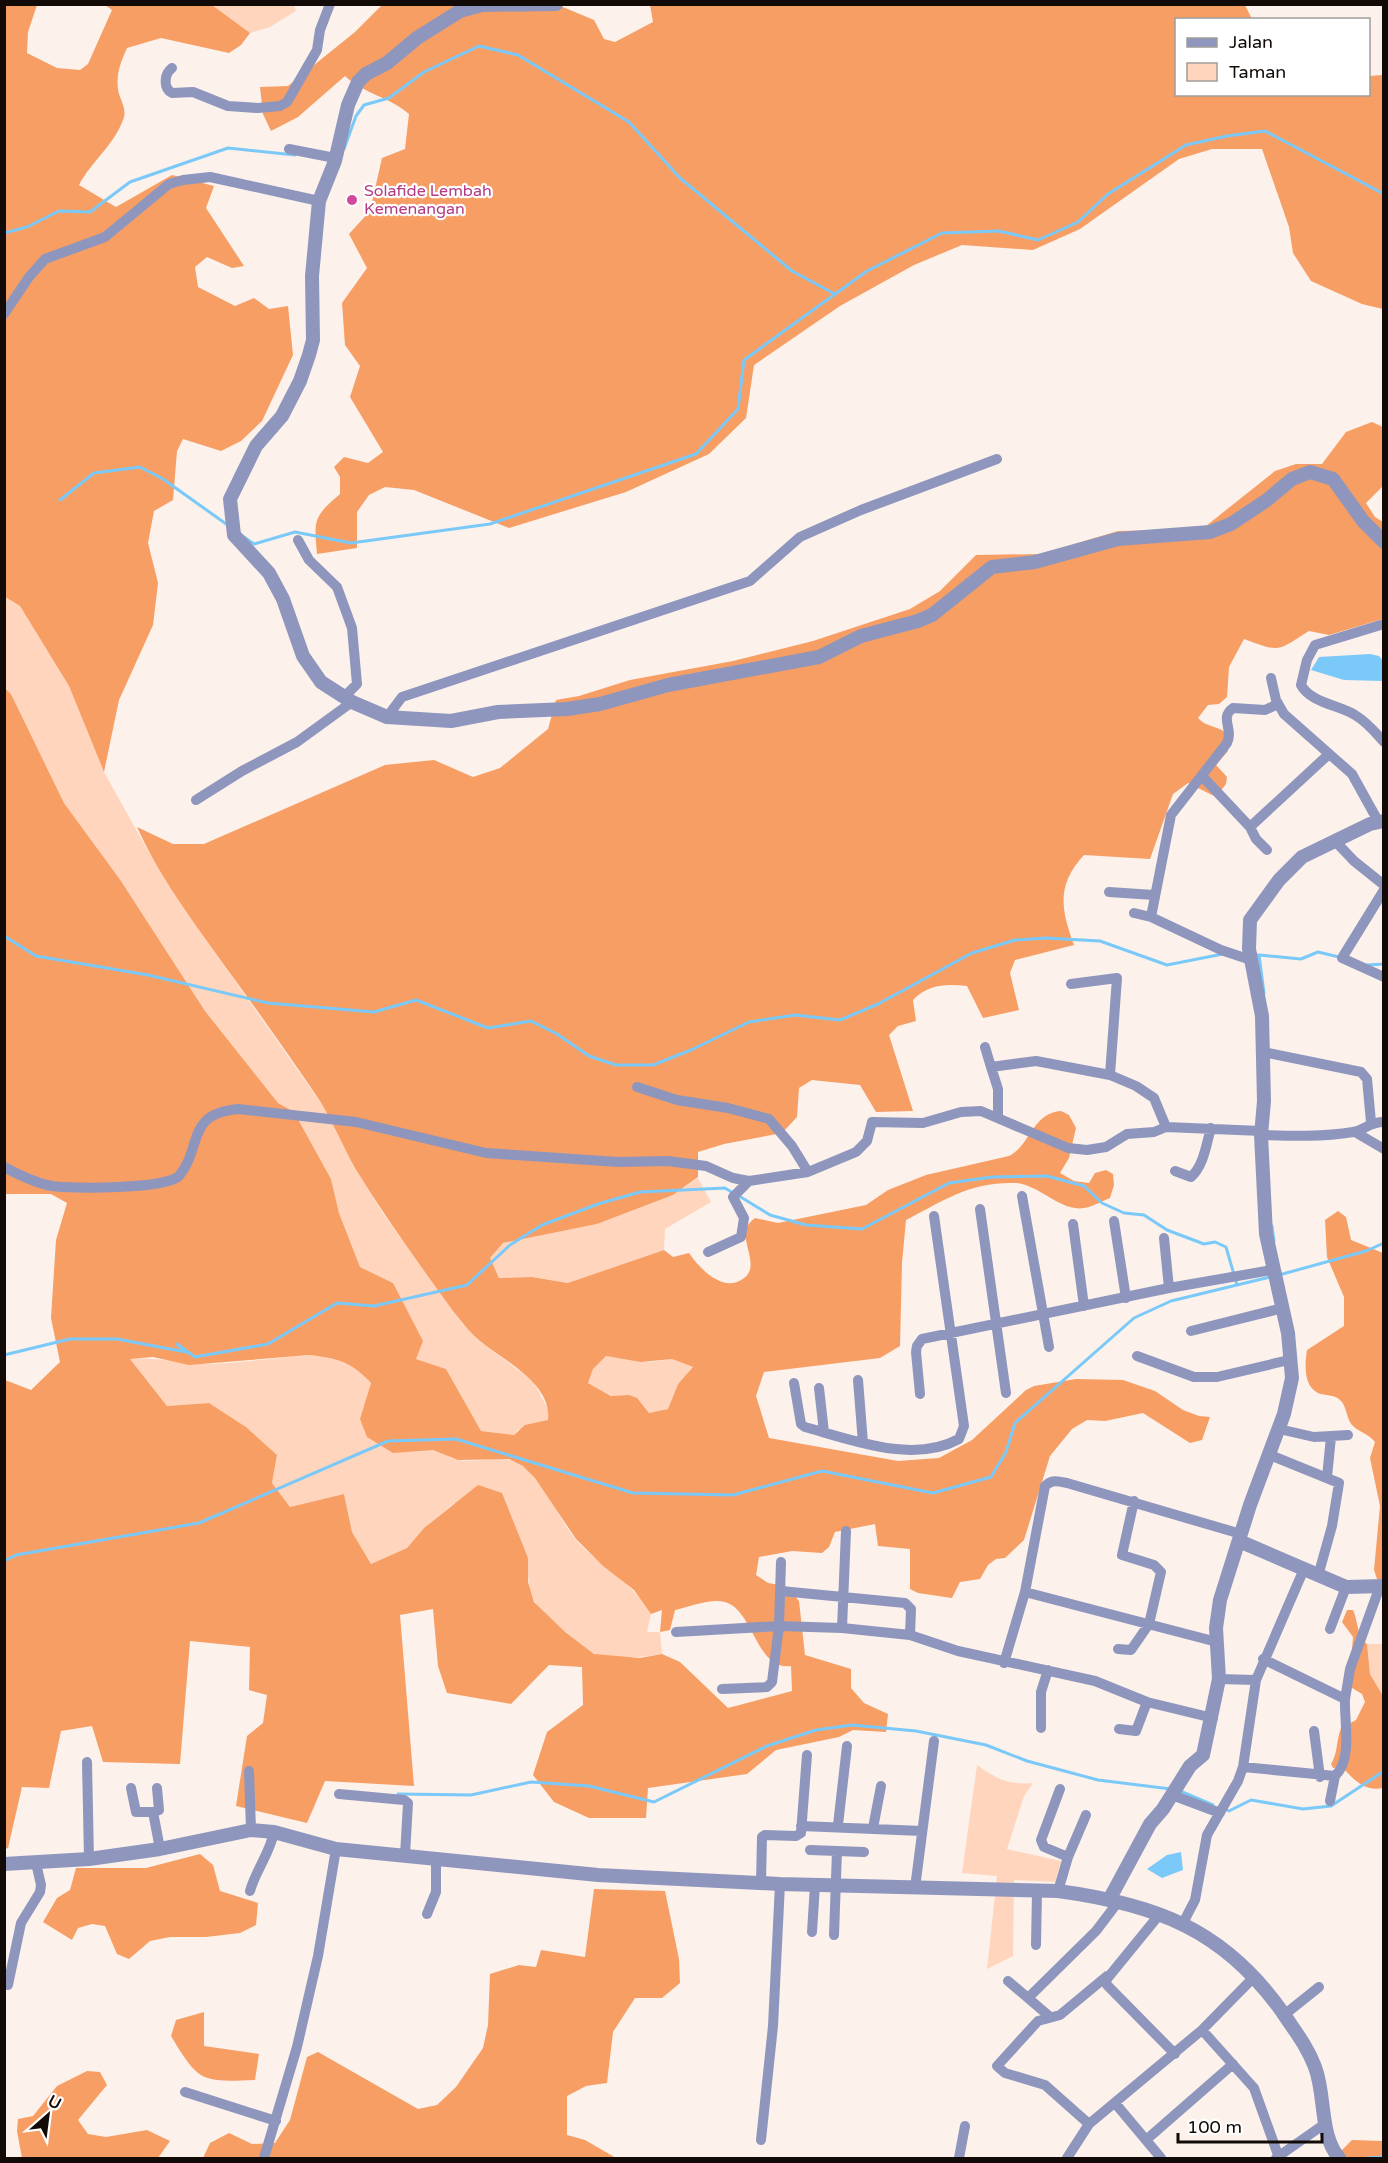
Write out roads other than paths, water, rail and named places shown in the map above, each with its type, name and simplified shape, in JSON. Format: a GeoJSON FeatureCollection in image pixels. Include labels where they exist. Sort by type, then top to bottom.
{"type":"FeatureCollection","features":[{"type":"Feature","properties":{"kind":"street"},"geometry":{"type":"LineString","coordinates":[[172,68],[166,79],[169,92],[193,92],[228,106],[258,108],[280,106],[287,102],[317,50],[320,30],[330,4]]}},
{"type":"Feature","properties":{"kind":"street"},"geometry":{"type":"LineString","coordinates":[[556,4],[482,5],[460,11],[417,38],[387,63],[366,74],[358,82],[348,105],[334,162],[319,201],[312,276],[313,340],[309,355],[300,381],[282,416],[256,446],[245,464],[230,499],[234,535],[269,573],[283,599],[303,656],[321,682],[348,699],[387,717],[451,721],[498,711],[600,704],[668,685],[819,657],[861,636],[932,615],[992,567],[1035,562],[1118,539],[1210,532],[1231,524],[1267,500],[1292,479],[1310,472],[1333,479],[1362,521],[1383,542]]}},
{"type":"Feature","properties":{"kind":"street"},"geometry":{"type":"LineString","coordinates":[[289,148],[334,162]]}},
{"type":"Feature","properties":{"kind":"street"},"geometry":{"type":"LineString","coordinates":[[4,314],[29,277],[45,259],[105,237],[169,184],[210,177],[319,201]]}},
{"type":"Feature","properties":{"kind":"street"},"geometry":{"type":"LineString","coordinates":[[387,717],[402,697],[750,581],[800,537],[861,510],[997,459]]}},
{"type":"Feature","properties":{"kind":"street"},"geometry":{"type":"LineString","coordinates":[[196,800],[242,771],[297,742],[348,699],[358,683],[352,628],[337,587],[309,560],[298,540]]}},
{"type":"Feature","properties":{"kind":"street"},"geometry":{"type":"LineString","coordinates":[[1383,624],[1315,645],[1307,660],[1301,685],[1311,695],[1354,714],[1368,724],[1383,742]]}},
{"type":"Feature","properties":{"kind":"street"},"geometry":{"type":"LineString","coordinates":[[1028,1998],[1096,1931],[1114,1901],[1140,1840],[1190,1766],[1203,1755],[1213,1718],[1219,1679],[1216,1628],[1220,1600],[1279,1429],[1292,1378],[1288,1360],[1288,1333],[1273,1274],[1266,1234],[1264,1101],[1268,1053],[1250,955],[1250,920],[1279,880],[1302,857],[1381,821],[1352,774],[1284,714],[1278,704],[1271,678]]}},
{"type":"Feature","properties":{"kind":"street"},"geometry":{"type":"LineString","coordinates":[[1151,916],[1171,815],[1230,738],[1226,718],[1231,709],[1260,710],[1278,704]]}},
{"type":"Feature","properties":{"kind":"street"},"geometry":{"type":"LineString","coordinates":[[1250,827],[1329,754]]}},
{"type":"Feature","properties":{"kind":"street"},"geometry":{"type":"LineString","coordinates":[[1202,776],[1250,827],[1256,839],[1267,849]]}},
{"type":"Feature","properties":{"kind":"street"},"geometry":{"type":"LineString","coordinates":[[1335,841],[1354,861],[1383,885]]}},
{"type":"Feature","properties":{"kind":"street"},"geometry":{"type":"LineString","coordinates":[[1383,890],[1343,956],[1383,977]]}},
{"type":"Feature","properties":{"kind":"street"},"geometry":{"type":"LineString","coordinates":[[1109,892],[1155,895]]}},
{"type":"Feature","properties":{"kind":"street"},"geometry":{"type":"LineString","coordinates":[[1134,913],[1151,916],[1227,952],[1250,955]]}},
{"type":"Feature","properties":{"kind":"street"},"geometry":{"type":"LineString","coordinates":[[1071,984],[1117,978],[1110,1075]]}},
{"type":"Feature","properties":{"kind":"street"},"geometry":{"type":"LineString","coordinates":[[985,1047],[998,1089],[998,1117]]}},
{"type":"Feature","properties":{"kind":"street"},"geometry":{"type":"LineString","coordinates":[[1268,1053],[1361,1072],[1367,1079],[1371,1122]]}},
{"type":"Feature","properties":{"kind":"street"},"geometry":{"type":"LineString","coordinates":[[991,1067],[1036,1061],[1110,1075],[1136,1086],[1154,1098],[1166,1127]]}},
{"type":"Feature","properties":{"kind":"street"},"geometry":{"type":"LineString","coordinates":[[637,1087],[677,1100],[769,1119],[792,1146],[808,1172]]}},
{"type":"Feature","properties":{"kind":"street"},"geometry":{"type":"LineString","coordinates":[[4,1167],[50,1186],[115,1187],[171,1181],[179,1176],[197,1132],[208,1118],[221,1111],[238,1109],[356,1122],[486,1153],[618,1162],[668,1161],[706,1166],[733,1178],[749,1181],[808,1172],[856,1152],[867,1141],[872,1122],[923,1123],[971,1110],[998,1117],[1068,1148],[1087,1150],[1106,1147],[1127,1134],[1154,1132],[1166,1127],[1211,1128],[1264,1134],[1355,1132],[1371,1122],[1383,1122]]}},
{"type":"Feature","properties":{"kind":"street"},"geometry":{"type":"LineString","coordinates":[[1175,1171],[1191,1178],[1202,1160],[1211,1128]]}},
{"type":"Feature","properties":{"kind":"street"},"geometry":{"type":"LineString","coordinates":[[1355,1132],[1383,1149]]}},
{"type":"Feature","properties":{"kind":"street"},"geometry":{"type":"LineString","coordinates":[[708,1252],[741,1237],[744,1218],[736,1194],[749,1181]]}},
{"type":"Feature","properties":{"kind":"street"},"geometry":{"type":"LineString","coordinates":[[1022,1196],[1049,1347]]}},
{"type":"Feature","properties":{"kind":"street"},"geometry":{"type":"LineString","coordinates":[[980,1209],[1006,1393]]}},
{"type":"Feature","properties":{"kind":"street"},"geometry":{"type":"LineString","coordinates":[[795,1383],[801,1424],[824,1432],[879,1447],[933,1450],[959,1439],[964,1425],[934,1216]]}},
{"type":"Feature","properties":{"kind":"street"},"geometry":{"type":"LineString","coordinates":[[1114,1221],[1126,1298]]}},
{"type":"Feature","properties":{"kind":"street"},"geometry":{"type":"LineString","coordinates":[[1073,1224],[1084,1306]]}},
{"type":"Feature","properties":{"kind":"street"},"geometry":{"type":"LineString","coordinates":[[1164,1238],[1169,1288]]}},
{"type":"Feature","properties":{"kind":"street"},"geometry":{"type":"LineString","coordinates":[[920,1394],[916,1346],[922,1339],[1169,1288],[1235,1277],[1273,1274]]}},
{"type":"Feature","properties":{"kind":"street"},"geometry":{"type":"LineString","coordinates":[[1191,1331],[1283,1308]]}},
{"type":"Feature","properties":{"kind":"street"},"geometry":{"type":"LineString","coordinates":[[1137,1356],[1194,1377],[1217,1377],[1288,1360]]}},
{"type":"Feature","properties":{"kind":"street"},"geometry":{"type":"LineString","coordinates":[[858,1380],[863,1443]]}},
{"type":"Feature","properties":{"kind":"street"},"geometry":{"type":"LineString","coordinates":[[819,1388],[824,1432]]}},
{"type":"Feature","properties":{"kind":"street"},"geometry":{"type":"LineString","coordinates":[[1279,1429],[1307,1436],[1348,1436]]}},
{"type":"Feature","properties":{"kind":"street"},"geometry":{"type":"LineString","coordinates":[[1327,1477],[1331,1437]]}},
{"type":"Feature","properties":{"kind":"street"},"geometry":{"type":"LineString","coordinates":[[1270,1455],[1327,1477],[1340,1485],[1318,1576]]}},
{"type":"Feature","properties":{"kind":"street"},"geometry":{"type":"LineString","coordinates":[[1004,1663],[1025,1592],[1043,1496],[1049,1482],[1067,1483],[1134,1500],[1240,1538],[1346,1587],[1382,1586],[1350,1669],[1345,1699],[1345,1758],[1340,1771],[1335,1776],[1330,1801]]}},
{"type":"Feature","properties":{"kind":"street"},"geometry":{"type":"LineString","coordinates":[[1118,1649],[1131,1650],[1149,1624],[1161,1572],[1154,1565],[1126,1557],[1122,1549],[1134,1500]]}},
{"type":"Feature","properties":{"kind":"street"},"geometry":{"type":"LineString","coordinates":[[842,1628],[846,1531]]}},
{"type":"Feature","properties":{"kind":"street"},"geometry":{"type":"LineString","coordinates":[[722,1689],[767,1687],[772,1682],[779,1626],[782,1562]]}},
{"type":"Feature","properties":{"kind":"street"},"geometry":{"type":"LineString","coordinates":[[1183,1923],[1195,1900],[1207,1835],[1238,1781],[1243,1767],[1256,1680],[1263,1659],[1304,1569]]}},
{"type":"Feature","properties":{"kind":"street"},"geometry":{"type":"LineString","coordinates":[[1330,1629],[1346,1587]]}},
{"type":"Feature","properties":{"kind":"street"},"geometry":{"type":"LineString","coordinates":[[781,1591],[905,1603],[911,1609],[910,1635]]}},
{"type":"Feature","properties":{"kind":"street"},"geometry":{"type":"LineString","coordinates":[[1025,1592],[1217,1642]]}},
{"type":"Feature","properties":{"kind":"street"},"geometry":{"type":"LineString","coordinates":[[676,1632],[779,1626],[842,1628],[910,1635],[940,1646],[1004,1663],[1095,1681],[1147,1702],[1213,1718]]}},
{"type":"Feature","properties":{"kind":"street"},"geometry":{"type":"LineString","coordinates":[[1263,1659],[1345,1699]]}},
{"type":"Feature","properties":{"kind":"street"},"geometry":{"type":"LineString","coordinates":[[1041,1728],[1041,1692],[1048,1670]]}},
{"type":"Feature","properties":{"kind":"street"},"geometry":{"type":"LineString","coordinates":[[1219,1679],[1256,1680]]}},
{"type":"Feature","properties":{"kind":"street"},"geometry":{"type":"LineString","coordinates":[[1119,1729],[1136,1731],[1147,1702]]}},
{"type":"Feature","properties":{"kind":"street"},"geometry":{"type":"LineString","coordinates":[[1314,1731],[1320,1776]]}},
{"type":"Feature","properties":{"kind":"street"},"geometry":{"type":"LineString","coordinates":[[915,1888],[934,1741]]}},
{"type":"Feature","properties":{"kind":"street"},"geometry":{"type":"LineString","coordinates":[[838,1825],[846,1746]]}},
{"type":"Feature","properties":{"kind":"street"},"geometry":{"type":"LineString","coordinates":[[761,1883],[762,1837],[799,1836],[807,1755]]}},
{"type":"Feature","properties":{"kind":"street"},"geometry":{"type":"LineString","coordinates":[[87,1762],[89,1858]]}},
{"type":"Feature","properties":{"kind":"street"},"geometry":{"type":"LineString","coordinates":[[1243,1767],[1335,1776]]}},
{"type":"Feature","properties":{"kind":"street"},"geometry":{"type":"LineString","coordinates":[[249,1771],[251,1830]]}},
{"type":"Feature","properties":{"kind":"street"},"geometry":{"type":"LineString","coordinates":[[873,1828],[881,1786]]}},
{"type":"Feature","properties":{"kind":"street"},"geometry":{"type":"LineString","coordinates":[[131,1788],[136,1812],[153,1812],[159,1810],[156,1788]]}},
{"type":"Feature","properties":{"kind":"street"},"geometry":{"type":"LineString","coordinates":[[1060,1789],[1041,1840],[1044,1847],[1068,1857]]}},
{"type":"Feature","properties":{"kind":"street"},"geometry":{"type":"LineString","coordinates":[[1174,1791],[1222,1809]]}},
{"type":"Feature","properties":{"kind":"street"},"geometry":{"type":"LineString","coordinates":[[339,1794],[404,1800],[408,1803],[405,1855]]}},
{"type":"Feature","properties":{"kind":"street"},"geometry":{"type":"LineString","coordinates":[[153,1812],[160,1849]]}},
{"type":"Feature","properties":{"kind":"street"},"geometry":{"type":"LineString","coordinates":[[1058,1891],[1068,1857],[1086,1815]]}},
{"type":"Feature","properties":{"kind":"street"},"geometry":{"type":"LineString","coordinates":[[801,1826],[838,1825],[922,1831]]}},
{"type":"Feature","properties":{"kind":"street"},"geometry":{"type":"LineString","coordinates":[[5,1864],[89,1858],[160,1849],[251,1830],[274,1832],[336,1850],[598,1875],[780,1884],[1058,1891],[1114,1901],[1183,1923],[1222,1947],[1254,1977],[1302,2039],[1315,2066],[1331,2146],[1339,2158]]}},
{"type":"Feature","properties":{"kind":"street"},"geometry":{"type":"LineString","coordinates":[[250,1891],[254,1877],[271,1848],[274,1832]]}},
{"type":"Feature","properties":{"kind":"street"},"geometry":{"type":"LineString","coordinates":[[264,2158],[297,2047],[318,1956],[336,1850]]}},
{"type":"Feature","properties":{"kind":"street"},"geometry":{"type":"LineString","coordinates":[[810,1850],[864,1852]]}},
{"type":"Feature","properties":{"kind":"street"},"geometry":{"type":"LineString","coordinates":[[834,1935],[837,1851]]}},
{"type":"Feature","properties":{"kind":"street"},"geometry":{"type":"LineString","coordinates":[[428,1914],[436,1892],[436,1858]]}},
{"type":"Feature","properties":{"kind":"street"},"geometry":{"type":"LineString","coordinates":[[8,1985],[21,1923],[41,1885],[36,1863]]}},
{"type":"Feature","properties":{"kind":"street"},"geometry":{"type":"LineString","coordinates":[[760,2140],[773,2026],[780,1884]]}},
{"type":"Feature","properties":{"kind":"street"},"geometry":{"type":"LineString","coordinates":[[812,1932],[815,1885]]}},
{"type":"Feature","properties":{"kind":"street"},"geometry":{"type":"LineString","coordinates":[[1036,1945],[1037,1891]]}},
{"type":"Feature","properties":{"kind":"street"},"geometry":{"type":"LineString","coordinates":[[1089,2124],[1046,2085],[1005,2073],[997,2067],[1038,2022],[1049,2016],[1060,2015],[1107,1976],[1159,1915]]}},
{"type":"Feature","properties":{"kind":"street"},"geometry":{"type":"LineString","coordinates":[[1107,1976],[1107,1985],[1175,2054]]}},
{"type":"Feature","properties":{"kind":"street"},"geometry":{"type":"LineString","coordinates":[[1067,2158],[1089,2124],[1202,2030],[1254,1977]]}},
{"type":"Feature","properties":{"kind":"street"},"geometry":{"type":"LineString","coordinates":[[1008,1981],[1049,2016]]}},
{"type":"Feature","properties":{"kind":"street"},"geometry":{"type":"LineString","coordinates":[[1284,2015],[1319,1987]]}},
{"type":"Feature","properties":{"kind":"street"},"geometry":{"type":"LineString","coordinates":[[1202,2030],[1254,2088],[1277,2157],[1326,2123]]}},
{"type":"Feature","properties":{"kind":"street"},"geometry":{"type":"LineString","coordinates":[[1146,2140],[1233,2064]]}},
{"type":"Feature","properties":{"kind":"street"},"geometry":{"type":"LineString","coordinates":[[185,2092],[276,2121]]}},
{"type":"Feature","properties":{"kind":"street"},"geometry":{"type":"LineString","coordinates":[[1115,2103],[1161,2158]]}},
{"type":"Feature","properties":{"kind":"street"},"geometry":{"type":"LineString","coordinates":[[959,2158],[965,2126]]}},
{"type":"Feature","properties":{"kind":"water"},"geometry":{"type":"Polygon","coordinates":[[[1370,654],[1379,656],[1383,661],[1383,681],[1344,680],[1311,670],[1319,657],[1370,654]]]}},
{"type":"Feature","properties":{"kind":"water"},"geometry":{"type":"Polygon","coordinates":[[[1181,1852],[1183,1870],[1162,1878],[1147,1869],[1167,1855],[1181,1852]]]}},
{"type":"Feature","properties":{"kind":"waterway"},"geometry":{"type":"LineString","coordinates":[[344,149],[356,116],[364,105],[389,98],[424,72],[479,46],[518,55],[629,122],[680,178],[792,271],[833,293]]}},
{"type":"Feature","properties":{"kind":"waterway"},"geometry":{"type":"LineString","coordinates":[[244,537],[254,544],[295,532],[351,543],[490,524],[696,454],[738,409],[744,360],[867,271],[942,233],[999,231],[1038,240],[1078,222],[1108,194],[1186,145],[1265,131],[1384,194]]}},
{"type":"Feature","properties":{"kind":"waterway"},"geometry":{"type":"LineString","coordinates":[[4,233],[27,227],[59,211],[90,212],[130,182],[228,148],[295,155]]}},
{"type":"Feature","properties":{"kind":"waterway"},"geometry":{"type":"LineString","coordinates":[[60,500],[94,473],[140,467],[163,479],[229,526]]}},
{"type":"Feature","properties":{"kind":"waterway"},"geometry":{"type":"LineString","coordinates":[[4,936],[36,956],[148,975],[268,1003],[374,1012],[416,1000],[488,1028],[531,1021],[557,1034],[589,1056],[616,1065],[653,1065],[691,1050],[749,1022],[795,1015],[840,1020],[878,1004],[972,953],[1015,940],[1046,938],[1100,941],[1167,965],[1223,954]]}},
{"type":"Feature","properties":{"kind":"waterway"},"geometry":{"type":"LineString","coordinates":[[1259,955],[1301,959],[1318,952],[1339,957]]}},
{"type":"Feature","properties":{"kind":"waterway"},"geometry":{"type":"LineString","coordinates":[[1255,955],[1259,955],[1264,993]]}},
{"type":"Feature","properties":{"kind":"waterway"},"geometry":{"type":"LineString","coordinates":[[1367,965],[1384,964]]}},
{"type":"Feature","properties":{"kind":"waterway"},"geometry":{"type":"LineString","coordinates":[[739,1196],[770,1215],[806,1225],[862,1229],[949,1183],[992,1177],[1047,1176],[1084,1186],[1102,1203],[1124,1213],[1144,1215],[1167,1230],[1204,1244],[1215,1242],[1226,1247],[1237,1285]]}},
{"type":"Feature","properties":{"kind":"waterway"},"geometry":{"type":"LineString","coordinates":[[4,1355],[70,1339],[117,1339],[186,1352],[177,1344],[195,1357],[268,1344],[337,1303],[374,1306],[467,1285],[510,1245],[542,1225],[598,1204],[640,1192],[725,1188],[733,1193]]}},
{"type":"Feature","properties":{"kind":"waterway"},"geometry":{"type":"LineString","coordinates":[[1272,1226],[1274,1241]]}},
{"type":"Feature","properties":{"kind":"waterway"},"geometry":{"type":"LineString","coordinates":[[1279,1275],[1366,1251],[1384,1243]]}},
{"type":"Feature","properties":{"kind":"waterway"},"geometry":{"type":"LineString","coordinates":[[4,1561],[16,1555],[199,1523],[388,1441],[456,1439],[633,1493],[733,1495],[822,1471],[933,1493],[991,1477],[1006,1452],[1015,1423],[1134,1318],[1171,1301],[1270,1277]]}},
{"type":"Feature","properties":{"kind":"waterway"},"geometry":{"type":"LineString","coordinates":[[398,1794],[471,1795],[531,1782],[589,1786],[654,1802],[767,1746],[816,1730],[852,1725],[916,1731],[986,1745],[1027,1761],[1098,1780],[1171,1789]]}},
{"type":"Feature","properties":{"kind":"waterway"},"geometry":{"type":"LineString","coordinates":[[1225,1809],[1229,1811],[1251,1800],[1303,1809],[1331,1806],[1384,1771]]}},
{"type":"Feature","properties":{"kind":"waterway"},"geometry":{"type":"LineString","coordinates":[[1180,1791],[1213,1805]]}},
{"type":"Feature","properties":{"kind":"waterway"},"geometry":{"type":"LineString","coordinates":[[1367,2158],[1384,2157]]}},
{"type":"Feature","properties":{"kind":"place","name":"Solafide Lembah Kemenangan"},"geometry":{"type":"Point","coordinates":[352,200]}}]}
